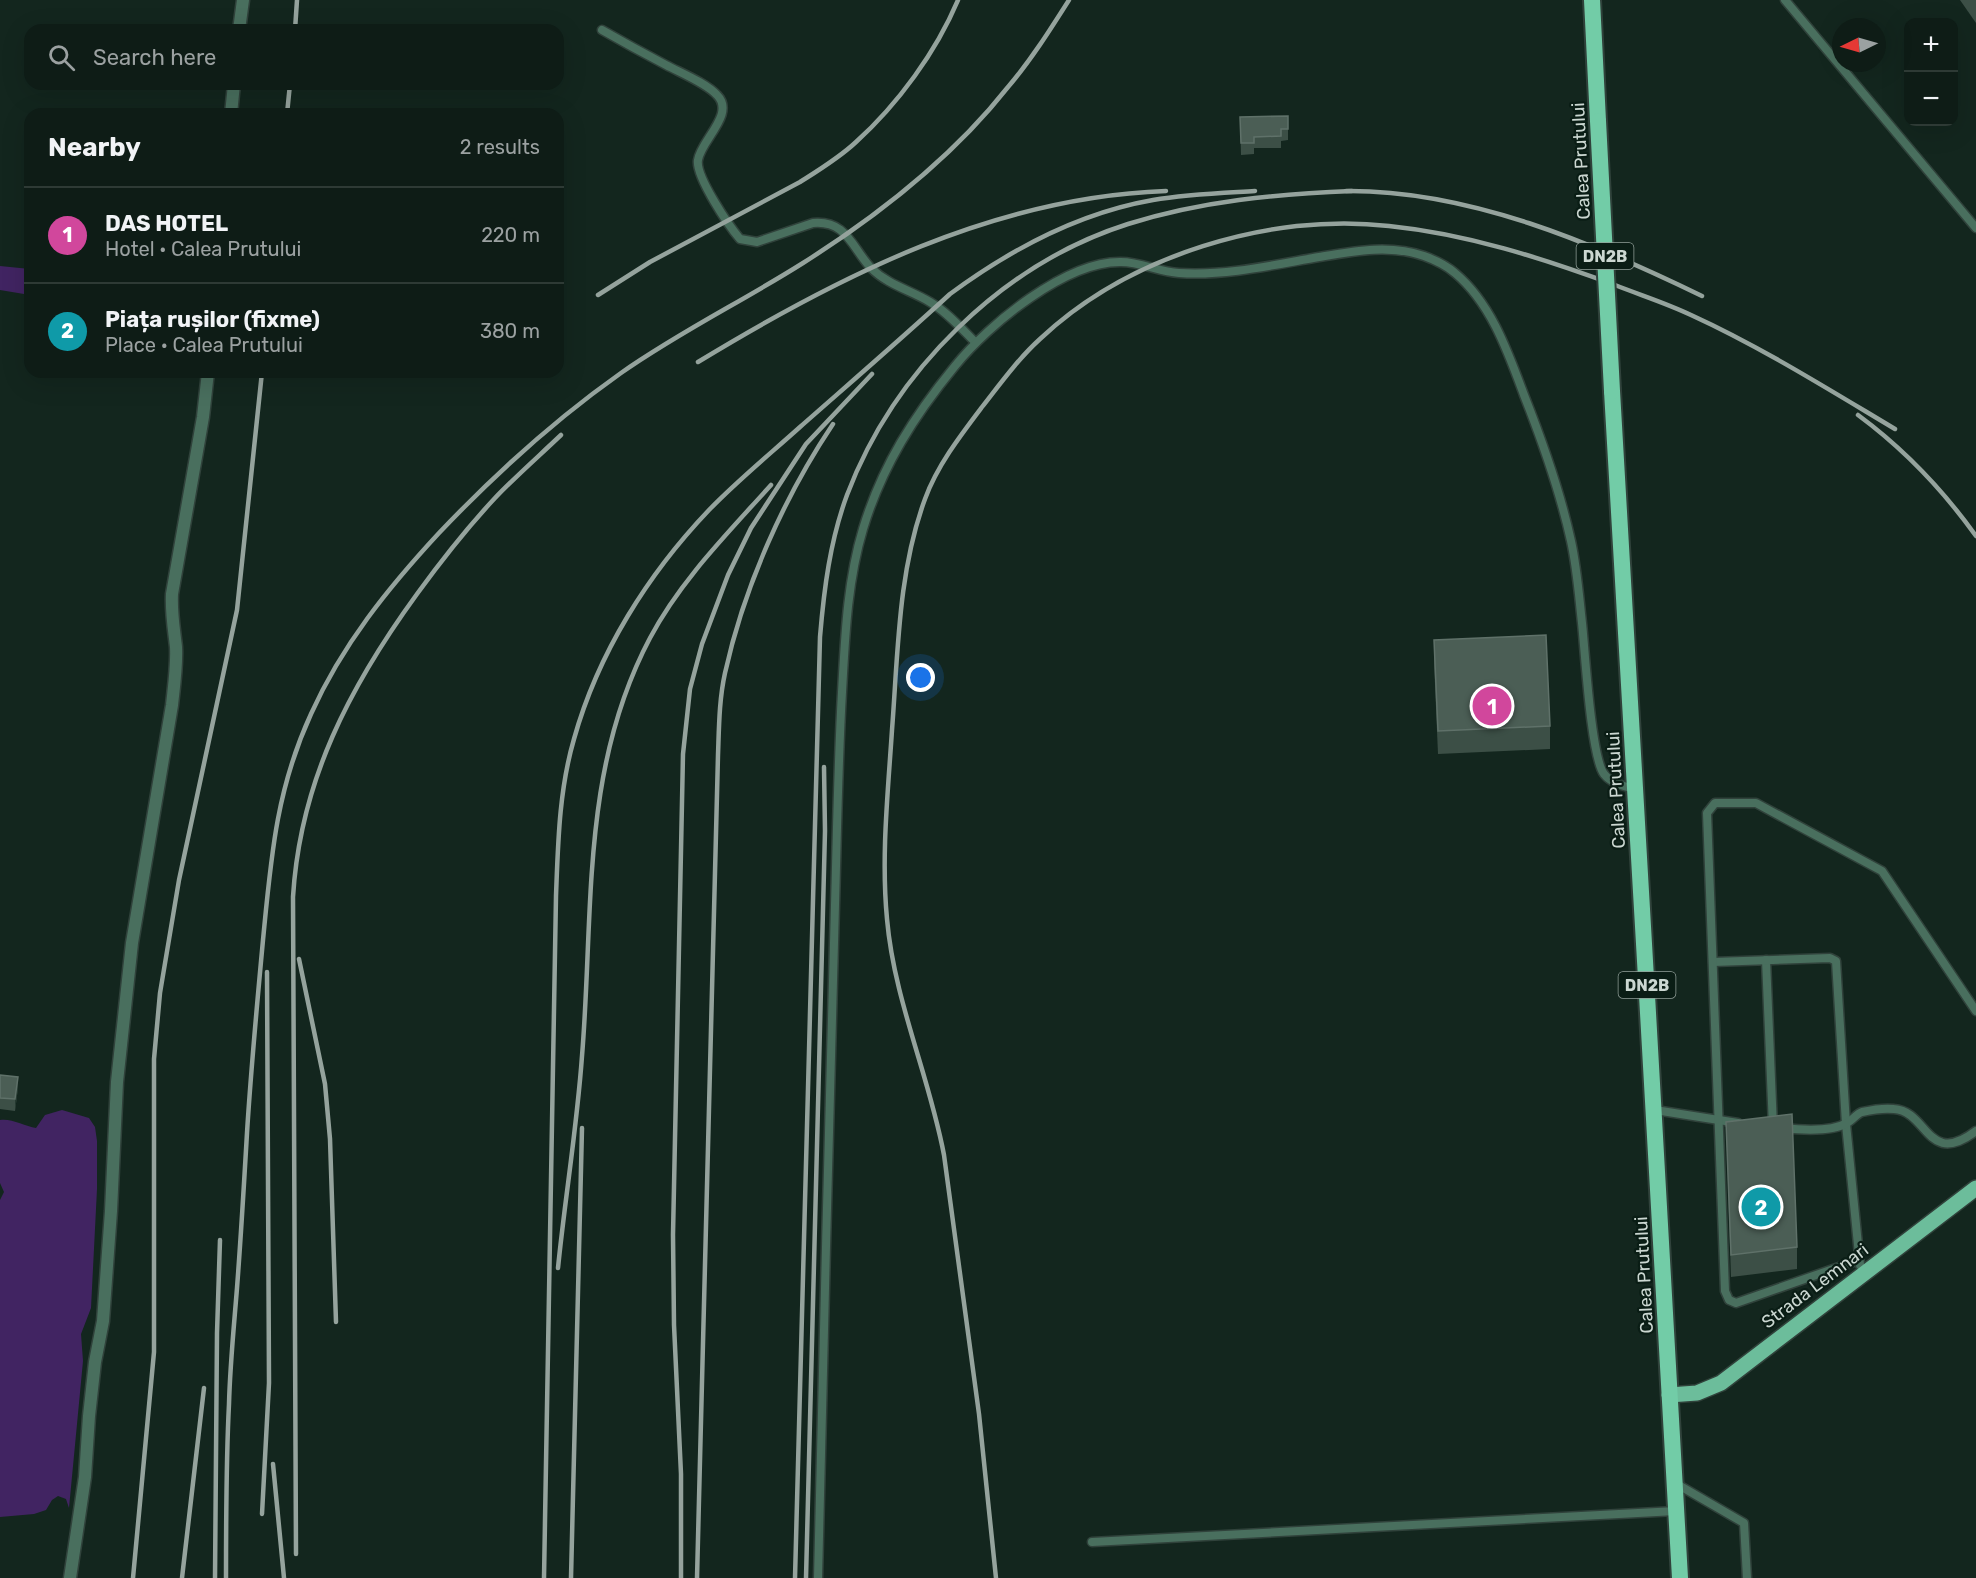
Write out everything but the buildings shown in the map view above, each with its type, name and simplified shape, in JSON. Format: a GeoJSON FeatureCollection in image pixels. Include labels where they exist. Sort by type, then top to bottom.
{"type":"FeatureCollection","features":[{"type":"Feature","properties":{"kind":"highway","name":"Calea Prutului"},"geometry":{"type":"LineString","coordinates":[[1592,0],[1612,391],[1655,1110],[1680,1578]]}},
{"type":"Feature","properties":{"kind":"main road","name":"Strada Lemnari"},"geometry":{"type":"LineString","coordinates":[[1669,1395],[1697,1393],[1721,1383],[1976,1188]]}},
{"type":"Feature","properties":{"kind":"street"},"geometry":{"type":"LineString","coordinates":[[240,24],[243,0]]}},
{"type":"Feature","properties":{"kind":"street"},"geometry":{"type":"LineString","coordinates":[[232,108],[233,90]]}},
{"type":"Feature","properties":{"kind":"street"},"geometry":{"type":"LineString","coordinates":[[70,1578],[85,1477],[95,1362],[103,1320],[117,1082],[132,943],[172,705],[176,648],[171,612],[172,594],[203,417],[207,378]]}},
{"type":"Feature","properties":{"kind":"lane"},"geometry":{"type":"LineString","coordinates":[[1785,0],[1976,228]]}},
{"type":"Feature","properties":{"kind":"lane"},"geometry":{"type":"LineString","coordinates":[[602,30],[718,96],[723,105],[723,114],[703,145],[697,169],[740,239],[757,242],[813,223],[822,222],[834,226],[847,234],[871,268],[894,286],[937,306],[975,342]]}},
{"type":"Feature","properties":{"kind":"lane"},"geometry":{"type":"LineString","coordinates":[[818,1578],[837,816],[844,641],[851,580],[863,529],[882,477],[908,428],[975,342],[1006,314],[1036,294],[1079,272],[1099,264],[1117,261],[1132,262],[1164,272],[1183,274],[1229,272],[1361,250],[1388,250],[1417,253],[1454,271],[1476,296],[1494,323],[1533,417],[1554,478],[1572,543],[1595,746],[1602,772],[1617,784],[1635,789]]}},
{"type":"Feature","properties":{"kind":"lane"},"geometry":{"type":"LineString","coordinates":[[1859,1260],[1736,1303],[1729,1300],[1725,1291],[1707,813],[1715,803],[1756,803],[1881,871],[1976,1011]]}},
{"type":"Feature","properties":{"kind":"lane"},"geometry":{"type":"LineString","coordinates":[[1713,962],[1830,958],[1836,961],[1846,1124],[1861,1276]]}},
{"type":"Feature","properties":{"kind":"lane"},"geometry":{"type":"LineString","coordinates":[[1766,960],[1773,1127]]}},
{"type":"Feature","properties":{"kind":"lane"},"geometry":{"type":"LineString","coordinates":[[1762,1126],[1808,1131],[1846,1124],[1861,1113],[1895,1109],[1906,1112],[1931,1136],[1947,1144],[1962,1141],[1976,1131]]}},
{"type":"Feature","properties":{"kind":"lane"},"geometry":{"type":"LineString","coordinates":[[1655,1110],[1752,1125]]}},
{"type":"Feature","properties":{"kind":"lane"},"geometry":{"type":"LineString","coordinates":[[1675,1484],[1744,1523],[1747,1578]]}},
{"type":"Feature","properties":{"kind":"lane"},"geometry":{"type":"LineString","coordinates":[[1092,1542],[1676,1510]]}},
{"type":"Feature","properties":{"kind":"shaded area"},"geometry":{"type":"Polygon","coordinates":[[[0,266],[24,268],[24,294],[0,290],[0,266]]]}},
{"type":"Feature","properties":{"kind":"shaded area"},"geometry":{"type":"Polygon","coordinates":[[[62,1110],[89,1118],[95,1127],[97,1141],[91,1308],[81,1334],[83,1361],[69,1508],[66,1499],[58,1496],[52,1500],[46,1510],[34,1514],[0,1517],[0,1200],[4,1192],[0,1183],[0,1120],[13,1121],[36,1128],[45,1115],[62,1110]]]}},
{"type":"Feature","properties":{"kind":"railway"},"geometry":{"type":"LineString","coordinates":[[295,24],[297,0]]}},
{"type":"Feature","properties":{"kind":"railway"},"geometry":{"type":"LineString","coordinates":[[598,295],[650,262],[800,182],[849,148],[872,127],[901,94],[939,39],[958,0]]}},
{"type":"Feature","properties":{"kind":"railway"},"geometry":{"type":"LineString","coordinates":[[226,1578],[230,1375],[250,1084],[272,852],[290,770],[299,742],[323,689],[352,641],[384,596],[439,533],[482,489],[549,429],[621,373],[665,344],[831,245],[913,184],[963,138],[986,113],[1025,66],[1069,0]]}},
{"type":"Feature","properties":{"kind":"railway"},"geometry":{"type":"LineString","coordinates":[[288,108],[289,90]]}},
{"type":"Feature","properties":{"kind":"railway"},"geometry":{"type":"LineString","coordinates":[[698,362],[807,299],[922,246],[980,225],[1041,208],[1103,197],[1166,191]]}},
{"type":"Feature","properties":{"kind":"railway"},"geometry":{"type":"LineString","coordinates":[[544,1578],[556,896],[559,837],[562,797],[574,739],[584,707],[611,646],[646,588],[709,510],[950,294],[1021,248],[1098,214],[1166,198],[1255,191]]}},
{"type":"Feature","properties":{"kind":"railway"},"geometry":{"type":"LineString","coordinates":[[1346,191],[1392,193],[1438,200],[1529,223],[1618,257],[1702,296]]}},
{"type":"Feature","properties":{"kind":"railway"},"geometry":{"type":"LineString","coordinates":[[795,1578],[820,637],[829,565],[836,530],[847,495],[867,449],[893,406],[923,365],[958,328],[996,295],[1038,266],[1082,242],[1155,216],[1239,200],[1352,191]]}},
{"type":"Feature","properties":{"kind":"railway"},"geometry":{"type":"LineString","coordinates":[[996,1578],[979,1414],[944,1155],[938,1125],[904,1008],[891,949],[885,895],[885,848],[898,642],[904,584],[916,527],[930,487],[943,463],[1002,381],[1040,339],[1075,310],[1115,284],[1158,263],[1203,246],[1249,234],[1297,226],[1343,223],[1389,226],[1476,241],[1615,285],[1717,327],[1794,369],[1895,429]]}},
{"type":"Feature","properties":{"kind":"railway"},"geometry":{"type":"LineString","coordinates":[[681,1578],[681,1474],[674,1325],[673,1235],[683,754],[690,689],[702,644],[728,575],[751,528],[806,444],[872,374]]}},
{"type":"Feature","properties":{"kind":"railway"},"geometry":{"type":"LineString","coordinates":[[133,1578],[154,1352],[154,1059],[160,993],[179,880],[237,610],[261,378]]}},
{"type":"Feature","properties":{"kind":"railway"},"geometry":{"type":"LineString","coordinates":[[1858,415],[1922,471],[1976,536]]}},
{"type":"Feature","properties":{"kind":"railway"},"geometry":{"type":"LineString","coordinates":[[697,1578],[718,755],[722,693],[725,673],[743,608],[768,544],[798,482],[833,424]]}},
{"type":"Feature","properties":{"kind":"railway"},"geometry":{"type":"LineString","coordinates":[[296,1554],[293,897],[306,814],[332,736],[370,664],[393,629],[435,569],[474,521],[561,435]]}},
{"type":"Feature","properties":{"kind":"railway"},"geometry":{"type":"LineString","coordinates":[[558,1268],[580,1083],[594,842],[601,790],[612,739],[627,688],[662,617],[690,577],[771,485]]}},
{"type":"Feature","properties":{"kind":"railway"},"geometry":{"type":"LineString","coordinates":[[806,1578],[825,831],[824,767]]}},
{"type":"Feature","properties":{"kind":"railway"},"geometry":{"type":"LineString","coordinates":[[299,959],[325,1084],[330,1139],[336,1322]]}},
{"type":"Feature","properties":{"kind":"railway"},"geometry":{"type":"LineString","coordinates":[[262,1514],[269,1383],[267,972]]}},
{"type":"Feature","properties":{"kind":"railway"},"geometry":{"type":"LineString","coordinates":[[571,1578],[582,1128]]}},
{"type":"Feature","properties":{"kind":"railway"},"geometry":{"type":"LineString","coordinates":[[215,1578],[220,1240]]}},
{"type":"Feature","properties":{"kind":"railway"},"geometry":{"type":"LineString","coordinates":[[182,1578],[204,1388]]}},
{"type":"Feature","properties":{"kind":"railway"},"geometry":{"type":"LineString","coordinates":[[273,1464],[284,1578]]}},
{"type":"Feature","properties":{"kind":"place","name":"DAS HOTEL"},"geometry":{"type":"Point","coordinates":[1492,706]}},
{"type":"Feature","properties":{"kind":"place","name":"Piața rușilor (fixme)"},"geometry":{"type":"Point","coordinates":[1761,1207]}}]}
